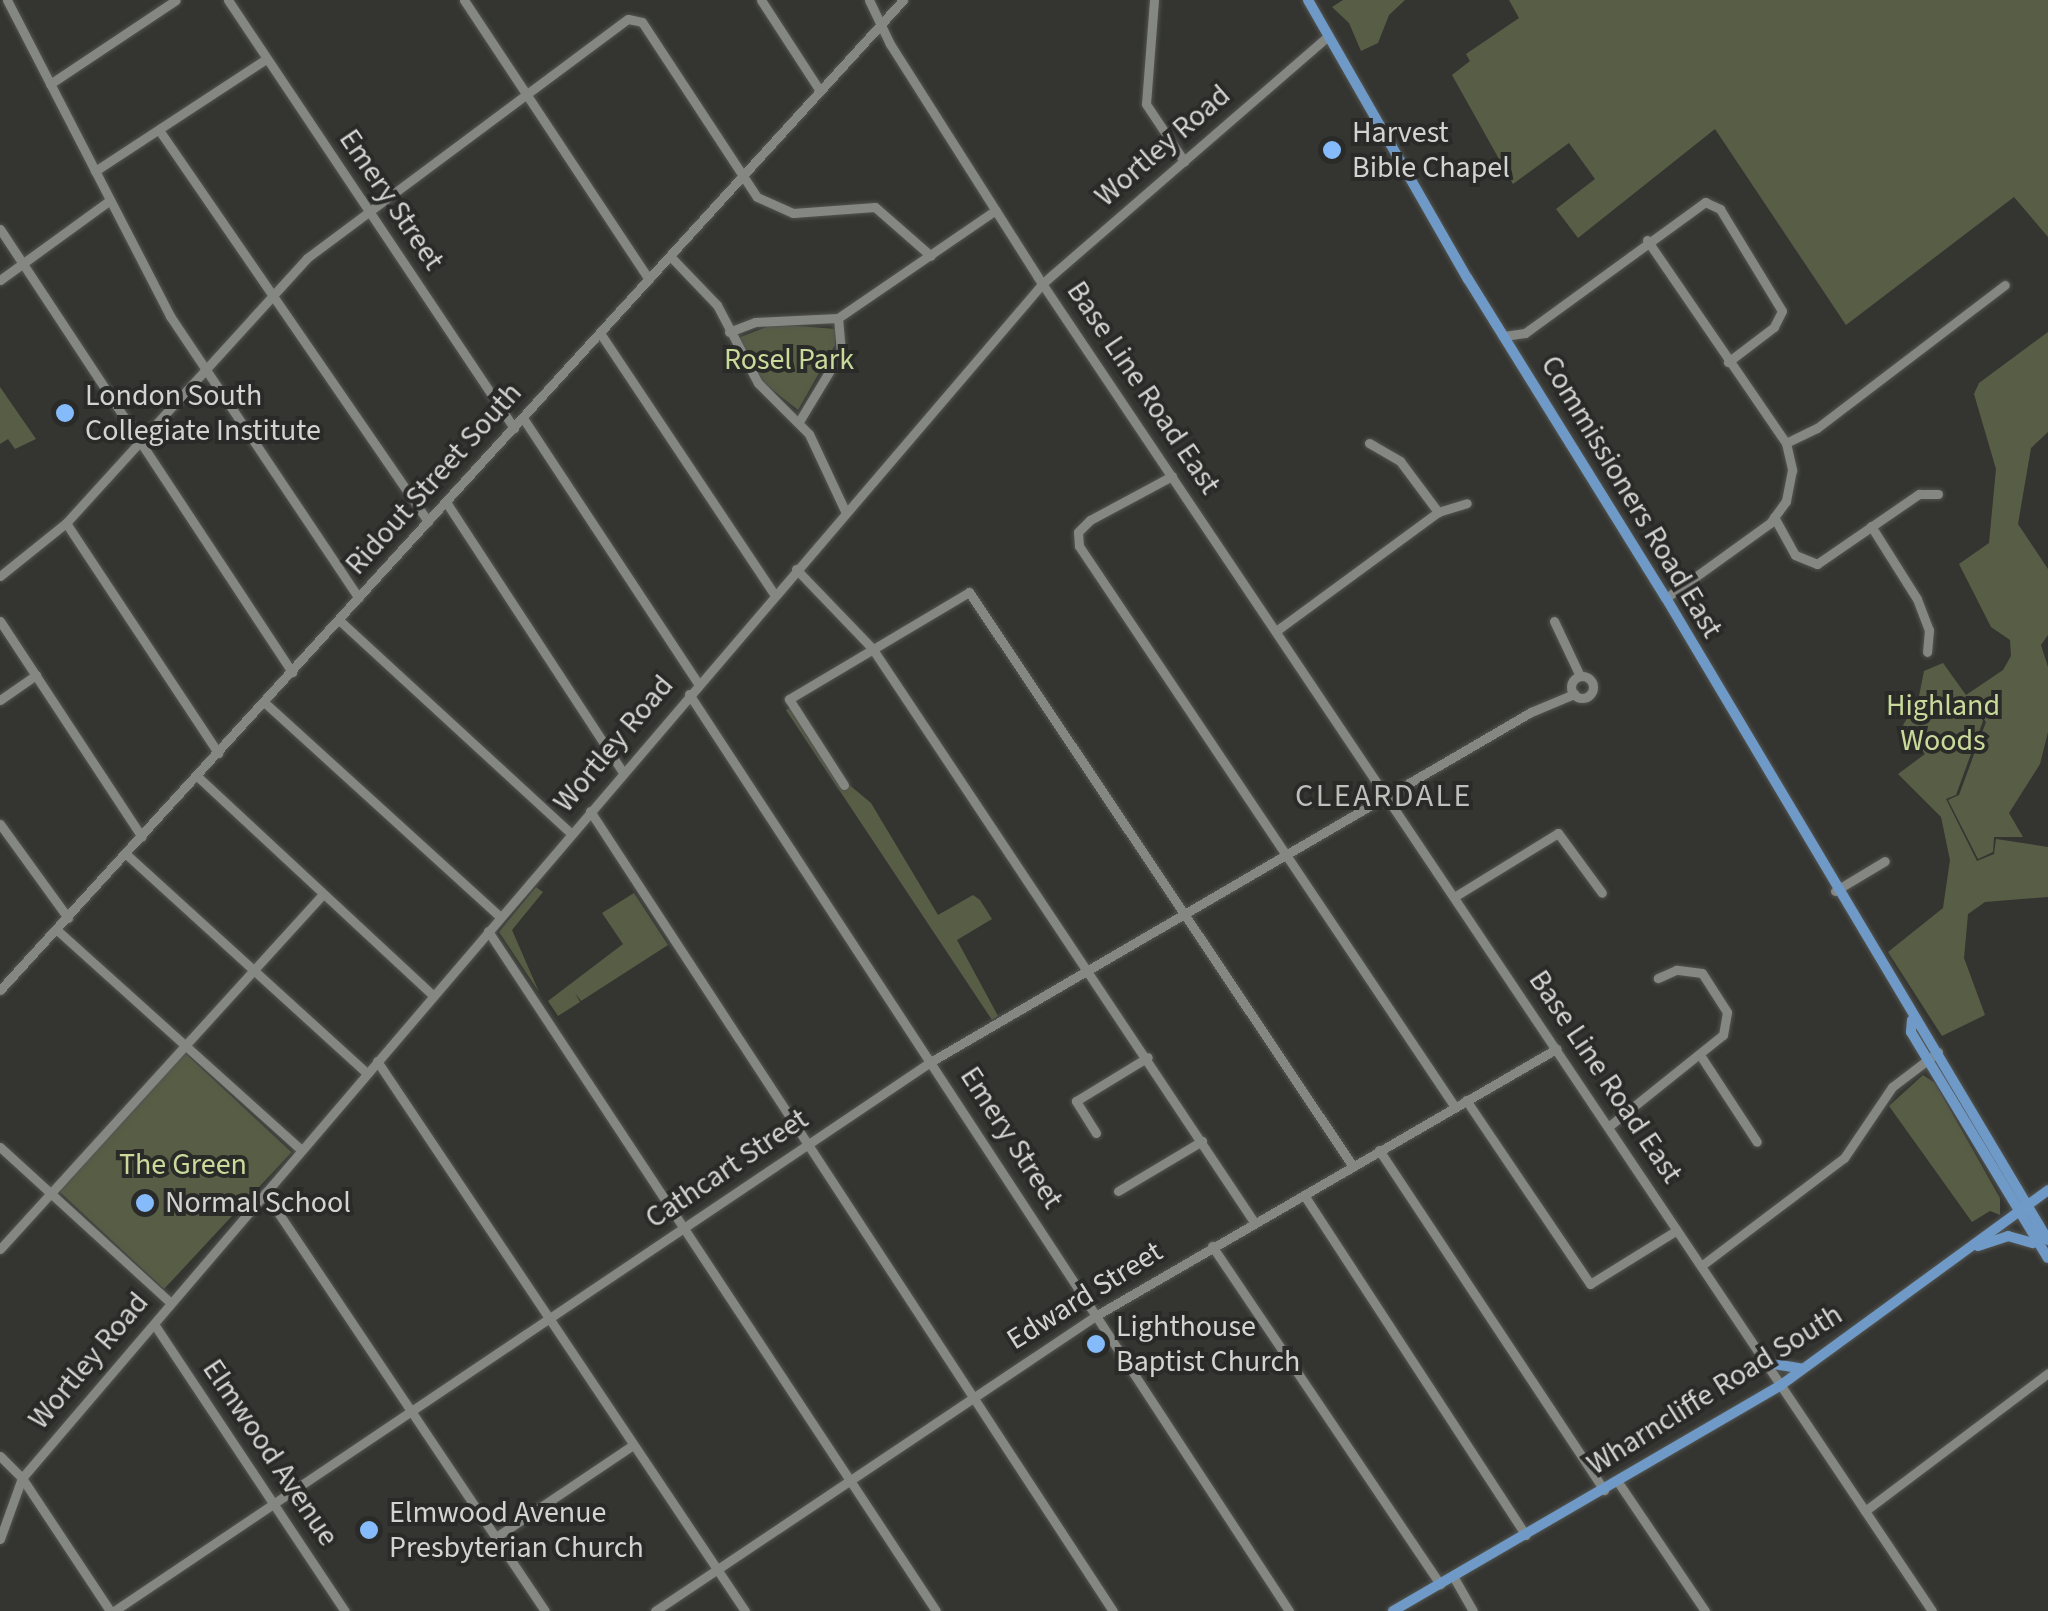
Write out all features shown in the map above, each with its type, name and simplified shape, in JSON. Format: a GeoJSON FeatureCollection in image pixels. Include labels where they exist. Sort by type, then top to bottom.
{"type":"FeatureCollection","features":[{"type":"Feature","properties":{"kind":"main road","name":"Commissioners Road East"},"geometry":{"type":"LineString","coordinates":[[1308,0],[1504,336],[1666,598],[1912,1020],[1938,1052],[2028,1204],[2042,1242]]}},
{"type":"Feature","properties":{"kind":"main road","name":"Commissioners Road East"},"geometry":{"type":"LineString","coordinates":[[1912,1020],[1910,1032],[2017,1212],[2042,1242]]}},
{"type":"Feature","properties":{"kind":"main road","name":"Wharncliffe Road South"},"geometry":{"type":"LineString","coordinates":[[1393,1611],[1781,1385],[2048,1190]]}},
{"type":"Feature","properties":{"kind":"main road"},"geometry":{"type":"LineString","coordinates":[[1968,1249],[2008,1236],[2042,1242],[2048,1258]]}},
{"type":"Feature","properties":{"kind":"main road"},"geometry":{"type":"LineString","coordinates":[[1767,1363],[1804,1369]]}},
{"type":"Feature","properties":{"kind":"street"},"geometry":{"type":"LineString","coordinates":[[7,0],[170,316],[359,598]]}},
{"type":"Feature","properties":{"kind":"street"},"geometry":{"type":"LineString","coordinates":[[50,84],[176,0]]}},
{"type":"Feature","properties":{"kind":"street","name":"Emery Street"},"geometry":{"type":"LineString","coordinates":[[228,0],[514,428]]}},
{"type":"Feature","properties":{"kind":"street"},"geometry":{"type":"LineString","coordinates":[[464,0],[649,279]]}},
{"type":"Feature","properties":{"kind":"street"},"geometry":{"type":"LineString","coordinates":[[761,0],[820,91]]}},
{"type":"Feature","properties":{"kind":"street","name":"Base Line Road East"},"geometry":{"type":"LineString","coordinates":[[869,0],[879,26],[1042,284],[1932,1611]]}},
{"type":"Feature","properties":{"kind":"street","name":"Ridout Street South"},"geometry":{"type":"LineString","coordinates":[[0,990],[903,0]]}},
{"type":"Feature","properties":{"kind":"street"},"geometry":{"type":"LineString","coordinates":[[1154,0],[1146,104],[1184,161]]}},
{"type":"Feature","properties":{"kind":"street"},"geometry":{"type":"LineString","coordinates":[[0,576],[66,523],[307,258],[525,94],[636,17],[757,197],[794,213],[875,206],[932,256]]}},
{"type":"Feature","properties":{"kind":"street","name":"Wortley Road"},"geometry":{"type":"LineString","coordinates":[[0,1539],[22,1478],[1042,284],[1328,36]]}},
{"type":"Feature","properties":{"kind":"street"},"geometry":{"type":"LineString","coordinates":[[95,172],[266,60]]}},
{"type":"Feature","properties":{"kind":"street"},"geometry":{"type":"LineString","coordinates":[[159,130],[234,246],[276,294],[428,522]]}},
{"type":"Feature","properties":{"kind":"street"},"geometry":{"type":"LineString","coordinates":[[0,280],[110,200]]}},
{"type":"Feature","properties":{"kind":"street"},"geometry":{"type":"LineString","coordinates":[[1504,336],[1525,333],[1647,240],[1705,202],[1720,209],[1782,312],[1774,327],[1728,362]]}},
{"type":"Feature","properties":{"kind":"street"},"geometry":{"type":"LineString","coordinates":[[729,332],[755,322],[838,318],[996,210]]}},
{"type":"Feature","properties":{"kind":"street"},"geometry":{"type":"LineString","coordinates":[[0,230],[292,672]]}},
{"type":"Feature","properties":{"kind":"street"},"geometry":{"type":"LineString","coordinates":[[1647,240],[1786,443],[1791,482],[1774,517],[1666,598]]}},
{"type":"Feature","properties":{"kind":"street"},"geometry":{"type":"LineString","coordinates":[[670,256],[703,286],[758,383],[800,420],[845,511]]}},
{"type":"Feature","properties":{"kind":"street"},"geometry":{"type":"LineString","coordinates":[[1786,443],[1818,428],[2005,285]]}},
{"type":"Feature","properties":{"kind":"street"},"geometry":{"type":"LineString","coordinates":[[800,420],[841,352],[838,318]]}},
{"type":"Feature","properties":{"kind":"street"},"geometry":{"type":"LineString","coordinates":[[600,333],[774,594]]}},
{"type":"Feature","properties":{"kind":"street"},"geometry":{"type":"LineString","coordinates":[[523,418],[698,683]]}},
{"type":"Feature","properties":{"kind":"street"},"geometry":{"type":"LineString","coordinates":[[1369,444],[1400,461],[1438,512]]}},
{"type":"Feature","properties":{"kind":"street"},"geometry":{"type":"LineString","coordinates":[[1172,476],[1090,520],[1078,532],[1079,546],[1454,1106]]}},
{"type":"Feature","properties":{"kind":"street"},"geometry":{"type":"LineString","coordinates":[[1774,517],[1805,564],[1818,564],[1919,494],[1938,494]]}},
{"type":"Feature","properties":{"kind":"street"},"geometry":{"type":"LineString","coordinates":[[446,502],[622,773]]}},
{"type":"Feature","properties":{"kind":"street"},"geometry":{"type":"LineString","coordinates":[[1276,631],[1438,512],[1466,503]]}},
{"type":"Feature","properties":{"kind":"street"},"geometry":{"type":"LineString","coordinates":[[66,523],[218,752]]}},
{"type":"Feature","properties":{"kind":"street"},"geometry":{"type":"LineString","coordinates":[[1871,526],[1917,599],[1929,630],[1927,652]]}},
{"type":"Feature","properties":{"kind":"street"},"geometry":{"type":"LineString","coordinates":[[796,569],[872,648],[1148,1057],[1254,1222]]}},
{"type":"Feature","properties":{"kind":"street"},"geometry":{"type":"LineString","coordinates":[[844,785],[789,700],[969,592],[1352,1165]]}},
{"type":"Feature","properties":{"kind":"street"},"geometry":{"type":"LineString","coordinates":[[339,620],[571,833]]}},
{"type":"Feature","properties":{"kind":"street"},"geometry":{"type":"LineString","coordinates":[[0,622],[142,837]]}},
{"type":"Feature","properties":{"kind":"street"},"geometry":{"type":"LineString","coordinates":[[1554,622],[1580,676],[1591,680],[1593,690],[1584,698],[1574,694]]}},
{"type":"Feature","properties":{"kind":"street"},"geometry":{"type":"LineString","coordinates":[[0,700],[36,675]]}},
{"type":"Feature","properties":{"kind":"street"},"geometry":{"type":"LineString","coordinates":[[1574,694],[1572,683],[1580,676]]}},
{"type":"Feature","properties":{"kind":"street","name":"Emery Street"},"geometry":{"type":"LineString","coordinates":[[689,694],[1288,1611]]}},
{"type":"Feature","properties":{"kind":"street"},"geometry":{"type":"LineString","coordinates":[[1387,796],[1574,694]]}},
{"type":"Feature","properties":{"kind":"street"},"geometry":{"type":"LineString","coordinates":[[264,702],[500,917]]}},
{"type":"Feature","properties":{"kind":"street"},"geometry":{"type":"LineString","coordinates":[[197,776],[433,995]]}},
{"type":"Feature","properties":{"kind":"street","name":"Cathcart Street"},"geometry":{"type":"LineString","coordinates":[[112,1611],[932,1062],[1387,796]]}},
{"type":"Feature","properties":{"kind":"street"},"geometry":{"type":"LineString","coordinates":[[590,811],[1113,1611]]}},
{"type":"Feature","properties":{"kind":"street"},"geometry":{"type":"LineString","coordinates":[[0,824],[68,918]]}},
{"type":"Feature","properties":{"kind":"street"},"geometry":{"type":"LineString","coordinates":[[1454,896],[1558,833],[1602,893]]}},
{"type":"Feature","properties":{"kind":"street"},"geometry":{"type":"LineString","coordinates":[[126,854],[367,1073]]}},
{"type":"Feature","properties":{"kind":"street"},"geometry":{"type":"LineString","coordinates":[[1835,891],[1885,862]]}},
{"type":"Feature","properties":{"kind":"street"},"geometry":{"type":"LineString","coordinates":[[0,1248],[323,894]]}},
{"type":"Feature","properties":{"kind":"street"},"geometry":{"type":"LineString","coordinates":[[57,930],[302,1150]]}},
{"type":"Feature","properties":{"kind":"street"},"geometry":{"type":"LineString","coordinates":[[488,930],[936,1611]]}},
{"type":"Feature","properties":{"kind":"street"},"geometry":{"type":"LineString","coordinates":[[1608,1127],[1702,1058],[1724,1035],[1727,1012],[1702,973],[1676,970],[1658,978]]}},
{"type":"Feature","properties":{"kind":"street","name":"Edward Street"},"geometry":{"type":"LineString","coordinates":[[655,1611],[1096,1316],[1556,1049]]}},
{"type":"Feature","properties":{"kind":"street"},"geometry":{"type":"LineString","coordinates":[[1701,1266],[1844,1158],[1892,1087],[1938,1052]]}},
{"type":"Feature","properties":{"kind":"street"},"geometry":{"type":"LineString","coordinates":[[1096,1133],[1076,1101],[1148,1057]]}},
{"type":"Feature","properties":{"kind":"street"},"geometry":{"type":"LineString","coordinates":[[1702,1058],[1757,1142]]}},
{"type":"Feature","properties":{"kind":"street"},"geometry":{"type":"LineString","coordinates":[[377,1062],[745,1611]]}},
{"type":"Feature","properties":{"kind":"street"},"geometry":{"type":"LineString","coordinates":[[1466,1100],[1590,1284],[1677,1230]]}},
{"type":"Feature","properties":{"kind":"street"},"geometry":{"type":"LineString","coordinates":[[1118,1191],[1202,1141]]}},
{"type":"Feature","properties":{"kind":"street"},"geometry":{"type":"LineString","coordinates":[[0,1147],[171,1303]]}},
{"type":"Feature","properties":{"kind":"street"},"geometry":{"type":"LineString","coordinates":[[1379,1150],[1604,1490]]}},
{"type":"Feature","properties":{"kind":"street"},"geometry":{"type":"LineString","coordinates":[[265,1193],[545,1611]]}},
{"type":"Feature","properties":{"kind":"street"},"geometry":{"type":"LineString","coordinates":[[1304,1194],[1526,1534]]}},
{"type":"Feature","properties":{"kind":"street"},"geometry":{"type":"LineString","coordinates":[[1212,1246],[1440,1584]]}},
{"type":"Feature","properties":{"kind":"street","name":"Elmwood Avenue"},"geometry":{"type":"LineString","coordinates":[[154,1324],[345,1611]]}},
{"type":"Feature","properties":{"kind":"street"},"geometry":{"type":"LineString","coordinates":[[138,1341],[166,1342]]}},
{"type":"Feature","properties":{"kind":"street"},"geometry":{"type":"LineString","coordinates":[[1864,1511],[2048,1373]]}},
{"type":"Feature","properties":{"kind":"street"},"geometry":{"type":"LineString","coordinates":[[496,1537],[633,1445]]}},
{"type":"Feature","properties":{"kind":"street"},"geometry":{"type":"LineString","coordinates":[[0,1456],[22,1478],[112,1611]]}},
{"type":"Feature","properties":{"kind":"street"},"geometry":{"type":"LineString","coordinates":[[1618,1482],[1705,1611]]}},
{"type":"Feature","properties":{"kind":"street"},"geometry":{"type":"LineString","coordinates":[[1453,1576],[1473,1611]]}},
{"type":"Feature","properties":{"kind":"green space"},"geometry":{"type":"Polygon","coordinates":[[[1343,0],[1405,0],[1389,15],[1378,43],[1361,51],[1349,23],[1332,7],[1343,0]]]}},
{"type":"Feature","properties":{"kind":"green space"},"geometry":{"type":"Polygon","coordinates":[[[1509,0],[2048,0],[2048,237],[2014,197],[1846,325],[1715,129],[1578,238],[1556,209],[1595,179],[1569,143],[1513,184],[1452,75],[1470,61],[1466,54],[1519,18],[1509,0]]]}},
{"type":"Feature","properties":{"kind":"green space","name":"Rosel Park"},"geometry":{"type":"Polygon","coordinates":[[[774,324],[835,329],[835,345],[798,410],[764,383],[738,338],[774,324]]]}},
{"type":"Feature","properties":{"kind":"green space","name":"Highland Woods"},"geometry":{"type":"Polygon","coordinates":[[[2048,332],[2048,432],[2031,448],[2018,524],[2048,569],[2048,635],[2041,645],[2048,667],[2048,732],[2040,764],[2009,813],[2023,837],[1994,837],[1993,852],[1978,859],[1948,800],[1959,795],[1986,722],[1974,705],[1983,721],[1956,795],[1946,799],[1977,861],[1994,854],[1996,839],[2048,847],[2048,897],[1985,902],[1968,914],[1964,958],[1985,1015],[1942,1036],[1888,952],[1943,908],[1950,860],[1941,817],[1898,774],[1925,754],[1903,725],[1918,701],[1924,671],[1943,663],[1966,695],[2003,670],[2011,656],[2010,640],[1991,627],[1959,564],[1989,543],[1996,469],[1974,394],[1979,383],[2048,332]]]}},
{"type":"Feature","properties":{"kind":"green space"},"geometry":{"type":"Polygon","coordinates":[[[0,387],[36,439],[15,449],[8,439],[0,444],[0,387]]]}},
{"type":"Feature","properties":{"kind":"green space"},"geometry":{"type":"Polygon","coordinates":[[[797,704],[847,783],[871,803],[938,915],[973,895],[992,919],[957,940],[998,1016],[992,1020],[786,710],[797,704]]]}},
{"type":"Feature","properties":{"kind":"green space"},"geometry":{"type":"Polygon","coordinates":[[[536,887],[543,892],[512,930],[539,992],[499,932],[536,887]]]}},
{"type":"Feature","properties":{"kind":"green space"},"geometry":{"type":"Polygon","coordinates":[[[634,893],[668,945],[581,1001],[575,993],[580,1002],[558,1016],[548,1001],[623,944],[602,913],[634,893]]]}},
{"type":"Feature","properties":{"kind":"green space","name":"The Green"},"geometry":{"type":"Polygon","coordinates":[[[184,1052],[292,1152],[164,1289],[56,1189],[184,1052]]]}},
{"type":"Feature","properties":{"kind":"green space"},"geometry":{"type":"Polygon","coordinates":[[[1923,1075],[1935,1083],[2000,1198],[2000,1215],[1990,1211],[1972,1222],[1889,1106],[1923,1075]]]}},
{"type":"Feature","properties":{"kind":"place","name":"Harvest Bible Chapel"},"geometry":{"type":"Point","coordinates":[1332,150]}},
{"type":"Feature","properties":{"kind":"place","name":"London South Collegiate Institute"},"geometry":{"type":"Point","coordinates":[65,413]}},
{"type":"Feature","properties":{"kind":"place","name":"Normal School"},"geometry":{"type":"Point","coordinates":[145,1203]}},
{"type":"Feature","properties":{"kind":"place","name":"Lighthouse Baptist Church"},"geometry":{"type":"Point","coordinates":[1096,1344]}},
{"type":"Feature","properties":{"kind":"place","name":"Elmwood Avenue Presbyterian Church"},"geometry":{"type":"Point","coordinates":[369,1530]}},
{"type":"Feature","properties":{"kind":"district","name":"CLEARDALE"},"geometry":{"type":"Point","coordinates":[1384,796]}}]}
